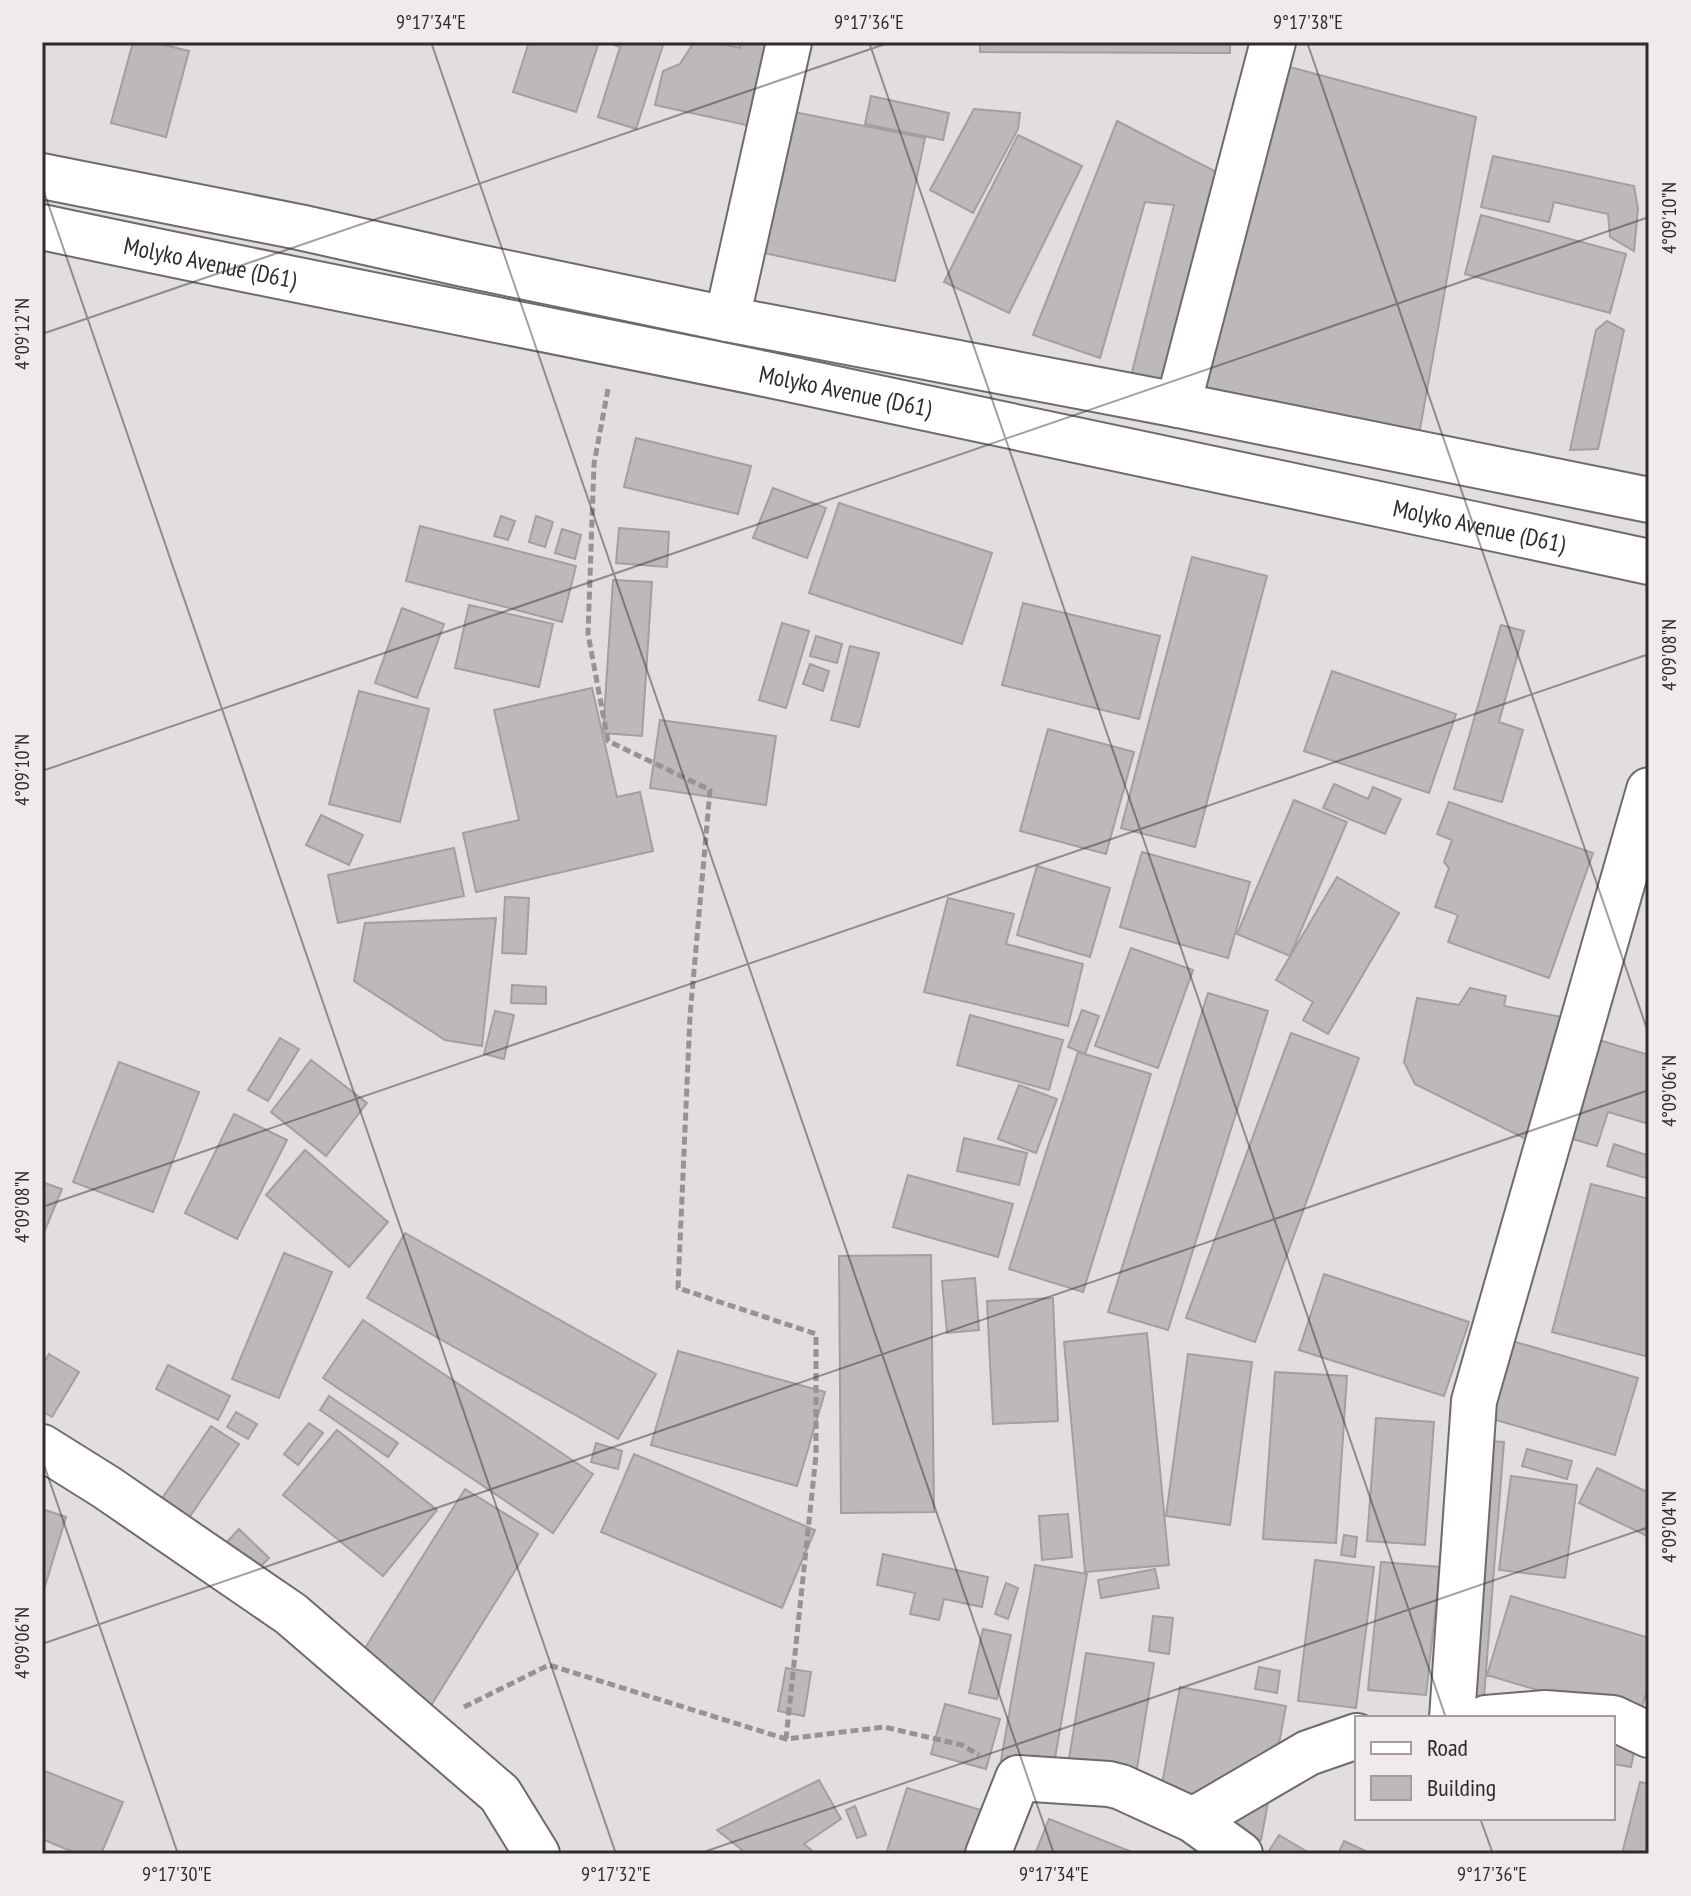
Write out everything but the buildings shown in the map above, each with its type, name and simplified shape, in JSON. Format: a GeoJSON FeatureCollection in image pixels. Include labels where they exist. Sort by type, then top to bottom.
{"type":"FeatureCollection","features":[{"type":"Feature","properties":{"kind":"main road"},"geometry":{"type":"LineString","coordinates":[[727,319],[789,42]]}},
{"type":"Feature","properties":{"kind":"main road"},"geometry":{"type":"LineString","coordinates":[[1178,405],[1273,42]]}},
{"type":"Feature","properties":{"kind":"main road","name":"Molyko Avenue (D61)"},"geometry":{"type":"LineString","coordinates":[[42,176],[299,227],[727,319],[1178,405],[1649,500]]}},
{"type":"Feature","properties":{"kind":"main road","name":"Molyko Avenue (D61)"},"geometry":{"type":"LineString","coordinates":[[42,227],[1180,460],[1649,562]]}},
{"type":"Feature","properties":{"kind":"main road"},"geometry":{"type":"LineString","coordinates":[[1452,1716],[1474,1401],[1649,790]]}},
{"type":"Feature","properties":{"kind":"main road"},"geometry":{"type":"LineString","coordinates":[[42,1447],[106,1487],[291,1614],[500,1794],[537,1854]]}},
{"type":"Feature","properties":{"kind":"main road"},"geometry":{"type":"LineString","coordinates":[[1510,1716],[1545,1713],[1586,1716]]}},
{"type":"Feature","properties":{"kind":"main road"},"geometry":{"type":"LineString","coordinates":[[1615,1719],[1649,1735]]}},
{"type":"Feature","properties":{"kind":"main road"},"geometry":{"type":"LineString","coordinates":[[1193,1820],[1308,1753],[1355,1737]]}},
{"type":"Feature","properties":{"kind":"main road"},"geometry":{"type":"LineString","coordinates":[[988,1854],[1018,1778],[1109,1784],[1193,1820],[1240,1854]]}},
{"type":"Feature","properties":{"kind":"path"},"geometry":{"type":"LineString","coordinates":[[616,344],[594,464],[588,634],[608,741],[710,790],[690,1016],[678,1288],[816,1334],[816,1455],[786,1739]]}},
{"type":"Feature","properties":{"kind":"path"},"geometry":{"type":"LineString","coordinates":[[422,1727],[549,1665],[786,1739],[884,1727],[962,1745],[1018,1778]]}}]}
